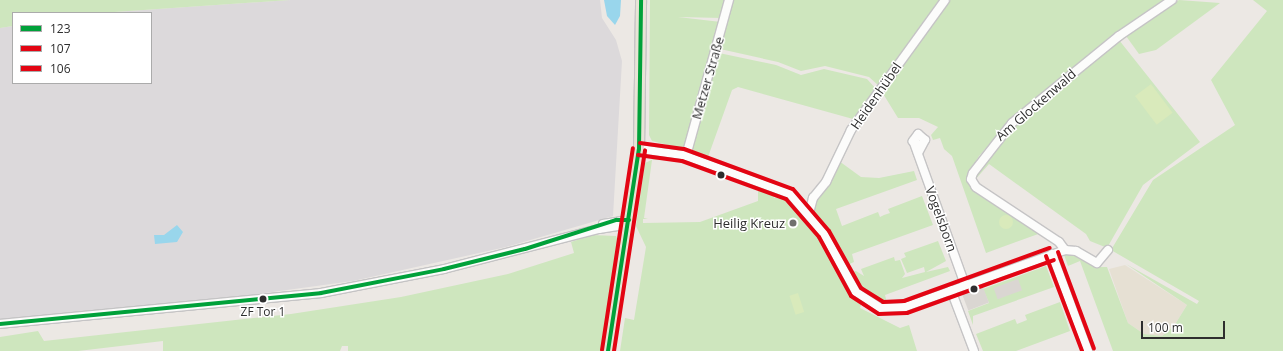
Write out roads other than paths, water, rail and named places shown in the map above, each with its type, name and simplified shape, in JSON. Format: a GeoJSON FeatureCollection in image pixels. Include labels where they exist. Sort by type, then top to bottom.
{"type":"FeatureCollection","features":[{"type":"Feature","properties":{"kind":"main road"},"geometry":{"type":"LineString","coordinates":[[608,351],[627,239],[639,149],[641,0]]}},
{"type":"Feature","properties":{"kind":"street","name":"Metzer Straße"},"geometry":{"type":"LineString","coordinates":[[686,156],[729,0]]}},
{"type":"Feature","properties":{"kind":"street","name":"Heidenhübel"},"geometry":{"type":"LineString","coordinates":[[809,213],[815,195],[826,182],[851,130],[945,0]]}},
{"type":"Feature","properties":{"kind":"street","name":"Am Glockenwald"},"geometry":{"type":"LineString","coordinates":[[1065,250],[1059,242],[976,187],[972,182],[973,173],[1012,123],[1119,36],[1172,0]]}},
{"type":"Feature","properties":{"kind":"street","name":"Vogelsborn"},"geometry":{"type":"LineString","coordinates":[[918,147],[965,285]]}},
{"type":"Feature","properties":{"kind":"street"},"geometry":{"type":"LineString","coordinates":[[639,149],[686,156],[782,189],[793,196],[809,213],[856,292],[868,302],[896,308],[1065,250],[1076,252],[1097,263],[1108,250]]}},
{"type":"Feature","properties":{"kind":"street"},"geometry":{"type":"LineString","coordinates":[[793,196],[815,195]]}},
{"type":"Feature","properties":{"kind":"street"},"geometry":{"type":"LineString","coordinates":[[550,242],[616,220],[629,222]]}},
{"type":"Feature","properties":{"kind":"street"},"geometry":{"type":"LineString","coordinates":[[0,324],[309,295],[422,274],[629,222]]}},
{"type":"Feature","properties":{"kind":"street"},"geometry":{"type":"LineString","coordinates":[[592,231],[615,232],[627,239]]}},
{"type":"Feature","properties":{"kind":"street"},"geometry":{"type":"LineString","coordinates":[[1052,254],[1088,351]]}},
{"type":"Feature","properties":{"kind":"street"},"geometry":{"type":"LineString","coordinates":[[952,290],[974,351]]}},
{"type":"Feature","properties":{"kind":"water"},"geometry":{"type":"Polygon","coordinates":[[[604,0],[621,0],[620,16],[615,25],[607,16],[604,0]]]}},
{"type":"Feature","properties":{"kind":"water"},"geometry":{"type":"Polygon","coordinates":[[[177,225],[183,232],[177,242],[155,244],[154,235],[164,235],[177,225]]]}},
{"type":"Feature","properties":{"kind":"place","name":"Heilig Kreuz"},"geometry":{"type":"Point","coordinates":[793,223]}},
{"type":"Feature","properties":{"kind":"place","name":"ZF Tor 1"},"geometry":{"type":"Point","coordinates":[263,299]}}]}
